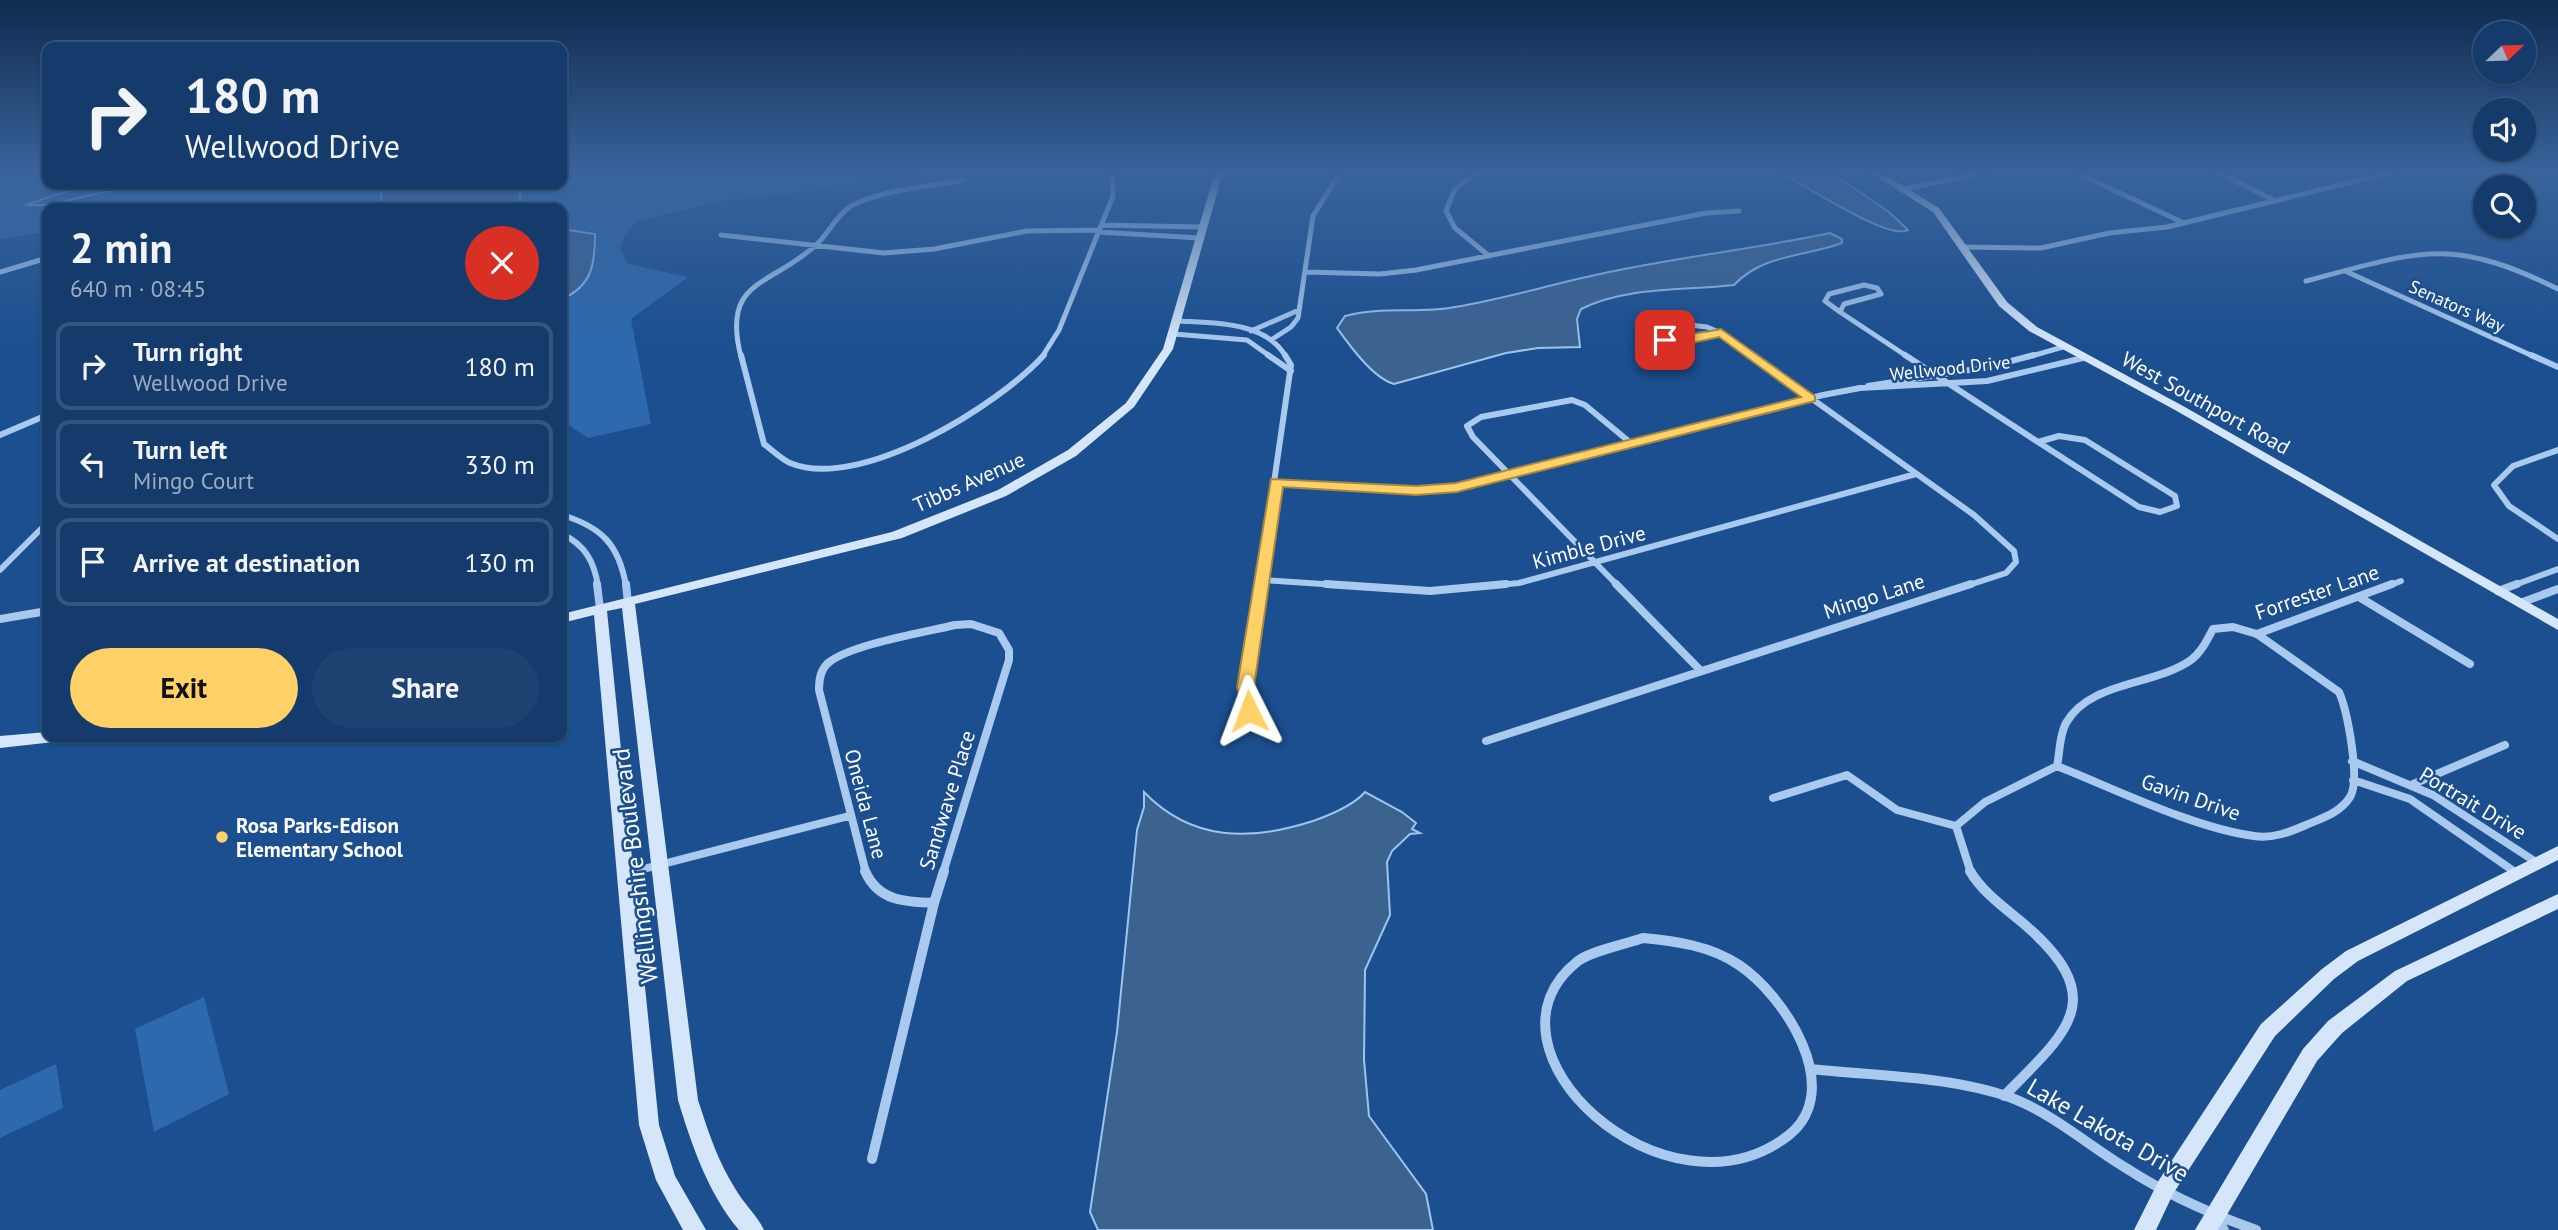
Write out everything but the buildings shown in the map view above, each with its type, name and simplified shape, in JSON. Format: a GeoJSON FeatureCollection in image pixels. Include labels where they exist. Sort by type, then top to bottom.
{"type":"FeatureCollection","features":[{"type":"Feature","properties":{"kind":"street"},"geometry":{"type":"LineString","coordinates":[[827,229],[815,246],[749,294],[737,308],[733,323],[765,444],[776,456],[799,464],[833,467],[874,459],[948,429],[1005,393],[1033,368],[1053,341],[1100,229]]}},
{"type":"Feature","properties":{"kind":"street"},"geometry":{"type":"LineString","coordinates":[[721,234],[815,246],[903,253],[1021,232],[1089,229]]}},
{"type":"Feature","properties":{"kind":"street"},"geometry":{"type":"LineString","coordinates":[[1114,229],[1202,232]]}},
{"type":"Feature","properties":{"kind":"street"},"geometry":{"type":"LineString","coordinates":[[1114,229],[1202,232]]}},
{"type":"Feature","properties":{"kind":"street"},"geometry":{"type":"LineString","coordinates":[[1272,340],[1292,326],[1299,310],[1311,229]]}},
{"type":"Feature","properties":{"kind":"street"},"geometry":{"type":"LineString","coordinates":[[1457,229],[1489,256]]}},
{"type":"Feature","properties":{"kind":"street"},"geometry":{"type":"LineString","coordinates":[[1305,272],[1398,273],[1622,229]]}},
{"type":"Feature","properties":{"kind":"street","name":"West Southport Road"},"geometry":{"type":"LineString","coordinates":[[1951,229],[2003,303],[2023,322],[2558,625]]}},
{"type":"Feature","properties":{"kind":"street"},"geometry":{"type":"LineString","coordinates":[[1965,247],[2041,248],[2136,229]]}},
{"type":"Feature","properties":{"kind":"street","name":"Tibbs Avenue"},"geometry":{"type":"LineString","coordinates":[[567,617],[877,541],[943,519],[1002,493],[1064,458],[1115,419],[1136,397],[1168,349],[1202,232]]}},
{"type":"Feature","properties":{"kind":"street"},"geometry":{"type":"LineString","coordinates":[[2306,281],[2417,253],[2466,255],[2514,267],[2558,289]]}},
{"type":"Feature","properties":{"kind":"street"},"geometry":{"type":"LineString","coordinates":[[0,272],[42,259]]}},
{"type":"Feature","properties":{"kind":"street","name":"Senators Way"},"geometry":{"type":"LineString","coordinates":[[2344,271],[2558,367]]}},
{"type":"Feature","properties":{"kind":"street"},"geometry":{"type":"LineString","coordinates":[[1840,312],[1844,304],[1879,295],[1881,291],[1864,285],[1826,296],[1826,304],[2139,508],[2160,512],[2177,506],[2175,496],[2085,440],[2064,435],[2038,442]]}},
{"type":"Feature","properties":{"kind":"street"},"geometry":{"type":"LineString","coordinates":[[1251,331],[1299,310]]}},
{"type":"Feature","properties":{"kind":"street"},"geometry":{"type":"LineString","coordinates":[[1178,321],[1217,323],[1251,331],[1272,340],[1287,355],[1291,371],[1263,580],[1245,687],[1249,711],[1256,723]]}},
{"type":"Feature","properties":{"kind":"street"},"geometry":{"type":"LineString","coordinates":[[1702,324],[1721,333],[1676,342],[1661,337],[1665,332],[1702,324]]}},
{"type":"Feature","properties":{"kind":"street","name":"Mingo Lane"},"geometry":{"type":"LineString","coordinates":[[1486,741],[2006,573],[2016,562],[2014,551],[1974,515],[1721,333]]}},
{"type":"Feature","properties":{"kind":"street"},"geometry":{"type":"LineString","coordinates":[[1174,334],[1227,336],[1252,343],[1291,371]]}},
{"type":"Feature","properties":{"kind":"street"},"geometry":{"type":"LineString","coordinates":[[1252,343],[1265,337]]}},
{"type":"Feature","properties":{"kind":"street","name":"Wellwood Drive"},"geometry":{"type":"LineString","coordinates":[[1276,482],[1428,490],[1465,486],[1811,398],[1885,381],[2000,365],[2063,347]]}},
{"type":"Feature","properties":{"kind":"street","name":"Wellwood Drive"},"geometry":{"type":"LineString","coordinates":[[1860,388],[1951,385],[2003,379],[2083,358]]}},
{"type":"Feature","properties":{"kind":"street"},"geometry":{"type":"LineString","coordinates":[[1632,444],[1585,405],[1572,400],[1481,417],[1467,426],[1473,437],[1700,670]]}},
{"type":"Feature","properties":{"kind":"street"},"geometry":{"type":"LineString","coordinates":[[0,435],[42,417]]}},
{"type":"Feature","properties":{"kind":"street"},"geometry":{"type":"LineString","coordinates":[[2558,450],[2510,467],[2501,473],[2494,485],[2509,506],[2558,539]]}},
{"type":"Feature","properties":{"kind":"street","name":"Kimble Drive"},"geometry":{"type":"LineString","coordinates":[[1263,580],[1389,589],[1458,590],[1526,582],[1916,474]]}},
{"type":"Feature","properties":{"kind":"street","name":"Wellingshire Boulevard"},"geometry":{"type":"LineString","coordinates":[[567,516],[593,526],[617,547],[623,562],[688,1100],[698,1134],[723,1189],[732,1206],[753,1230]]}},
{"type":"Feature","properties":{"kind":"street"},"geometry":{"type":"LineString","coordinates":[[0,570],[42,528]]}},
{"type":"Feature","properties":{"kind":"street","name":"Wellingshire Boulevard"},"geometry":{"type":"LineString","coordinates":[[567,537],[585,548],[593,560],[600,609],[649,1125],[659,1169],[674,1200],[695,1230]]}},
{"type":"Feature","properties":{"kind":"street"},"geometry":{"type":"LineString","coordinates":[[2498,591],[2558,569]]}},
{"type":"Feature","properties":{"kind":"street","name":"Forrester Lane"},"geometry":{"type":"LineString","coordinates":[[2057,766],[2066,724],[2074,712],[2090,700],[2175,670],[2195,658],[2213,629],[2233,627],[2257,634],[2401,581]]}},
{"type":"Feature","properties":{"kind":"street"},"geometry":{"type":"LineString","coordinates":[[2520,603],[2558,589]]}},
{"type":"Feature","properties":{"kind":"street"},"geometry":{"type":"LineString","coordinates":[[2359,597],[2470,664]]}},
{"type":"Feature","properties":{"kind":"street"},"geometry":{"type":"LineString","coordinates":[[0,619],[42,612]]}},
{"type":"Feature","properties":{"kind":"street","name":"Sandwave Place"},"geometry":{"type":"LineString","coordinates":[[823,666],[853,651],[956,625],[987,628],[1005,640],[1009,660],[934,904],[872,1158]]}},
{"type":"Feature","properties":{"kind":"street","name":"Gavin Drive"},"geometry":{"type":"LineString","coordinates":[[2057,766],[2218,830],[2257,837],[2285,834],[2336,812],[2352,794],[2352,761],[2346,707],[2339,692],[2326,680],[2257,634]]}},
{"type":"Feature","properties":{"kind":"street","name":"Oneida Lane"},"geometry":{"type":"LineString","coordinates":[[823,666],[819,674],[819,691],[849,817],[874,888],[885,898],[934,904]]}},
{"type":"Feature","properties":{"kind":"street"},"geometry":{"type":"LineString","coordinates":[[0,742],[42,738]]}},
{"type":"Feature","properties":{"kind":"street"},"geometry":{"type":"LineString","coordinates":[[2411,785],[2505,745]]}},
{"type":"Feature","properties":{"kind":"street","name":"Portrait Drive"},"geometry":{"type":"LineString","coordinates":[[2352,761],[2411,785],[2443,802],[2536,862]]}},
{"type":"Feature","properties":{"kind":"street"},"geometry":{"type":"LineString","coordinates":[[1773,798],[1847,775],[1886,807],[1916,820],[1956,826],[1985,802],[2057,766]]}},
{"type":"Feature","properties":{"kind":"street","name":"Portrait Drive"},"geometry":{"type":"LineString","coordinates":[[2353,780],[2410,799],[2453,826],[2515,872]]}},
{"type":"Feature","properties":{"kind":"street"},"geometry":{"type":"LineString","coordinates":[[625,873],[849,817]]}},
{"type":"Feature","properties":{"kind":"street"},"geometry":{"type":"LineString","coordinates":[[1956,826],[1966,863],[1977,880],[2054,953],[2074,989],[2075,1006],[2067,1027],[2004,1096]]}},
{"type":"Feature","properties":{"kind":"street"},"geometry":{"type":"LineString","coordinates":[[2145,1230],[2166,1187],[2278,1019],[2352,956],[2558,852]]}},
{"type":"Feature","properties":{"kind":"street"},"geometry":{"type":"LineString","coordinates":[[2215,1225],[2310,1055],[2334,1027],[2401,976],[2558,901]]}},
{"type":"Feature","properties":{"kind":"street"},"geometry":{"type":"LineString","coordinates":[[1643,937],[1676,940],[1709,949],[1739,964],[1766,985],[1788,1011],[1804,1039],[1811,1069],[1810,1092],[1804,1113],[1792,1132],[1772,1150],[1747,1162],[1717,1168],[1686,1167],[1654,1159],[1600,1131],[1581,1113],[1559,1084],[1547,1054],[1543,1024],[1549,997],[1563,973],[1583,955],[1602,947],[1643,937]]}},
{"type":"Feature","properties":{"kind":"street","name":"Lake Lakota Drive"},"geometry":{"type":"LineString","coordinates":[[1811,1069],[1965,1086],[2004,1096],[2041,1111],[2128,1170],[2166,1187],[2215,1225],[2256,1230]]}},
{"type":"Feature","properties":{"kind":"shaded area"},"geometry":{"type":"Polygon","coordinates":[[[0,229],[42,229],[42,232],[0,240],[0,229]]]}},
{"type":"Feature","properties":{"kind":"shaded area"},"geometry":{"type":"Polygon","coordinates":[[[567,229],[629,229],[620,249],[628,264],[688,277],[631,319],[651,424],[588,438],[567,424],[567,229]]]}},
{"type":"Feature","properties":{"kind":"shaded area"},"geometry":{"type":"Polygon","coordinates":[[[567,230],[595,234],[590,273],[580,288],[567,296],[567,230]]]}},
{"type":"Feature","properties":{"kind":"shaded area"},"geometry":{"type":"Polygon","coordinates":[[[1830,233],[1842,239],[1842,243],[1758,267],[1734,285],[1637,293],[1618,296],[1581,309],[1577,319],[1580,347],[1538,348],[1506,353],[1394,384],[1370,368],[1337,328],[1345,316],[1358,313],[1455,307],[1629,268],[1830,233]]]}},
{"type":"Feature","properties":{"kind":"shaded area"},"geometry":{"type":"Polygon","coordinates":[[[1144,792],[1162,808],[1182,820],[1223,833],[1245,834],[1290,828],[1334,813],[1365,792],[1402,812],[1416,823],[1412,829],[1420,833],[1410,834],[1392,851],[1387,862],[1390,915],[1365,970],[1364,1060],[1369,1116],[1426,1194],[1433,1230],[1098,1230],[1090,1212],[1117,1032],[1137,830],[1144,807],[1144,792]]]}},
{"type":"Feature","properties":{"kind":"shaded area"},"geometry":{"type":"Polygon","coordinates":[[[204,997],[229,1094],[154,1132],[135,1029],[204,997]]]}},
{"type":"Feature","properties":{"kind":"shaded area"},"geometry":{"type":"Polygon","coordinates":[[[56,1064],[63,1108],[0,1138],[0,1090],[56,1064]]]}},
{"type":"Feature","properties":{"kind":"place","name":"Rosa Parks-Edison Elementary School"},"geometry":{"type":"Point","coordinates":[222,837]}},
{"type":"Feature","properties":{"kind":"route"},"geometry":{"type":"LineString","coordinates":[[1249,711],[1245,687],[1276,482],[1416,490],[1457,487],[1811,398],[1721,333],[1683,342],[1665,340]]}}]}
